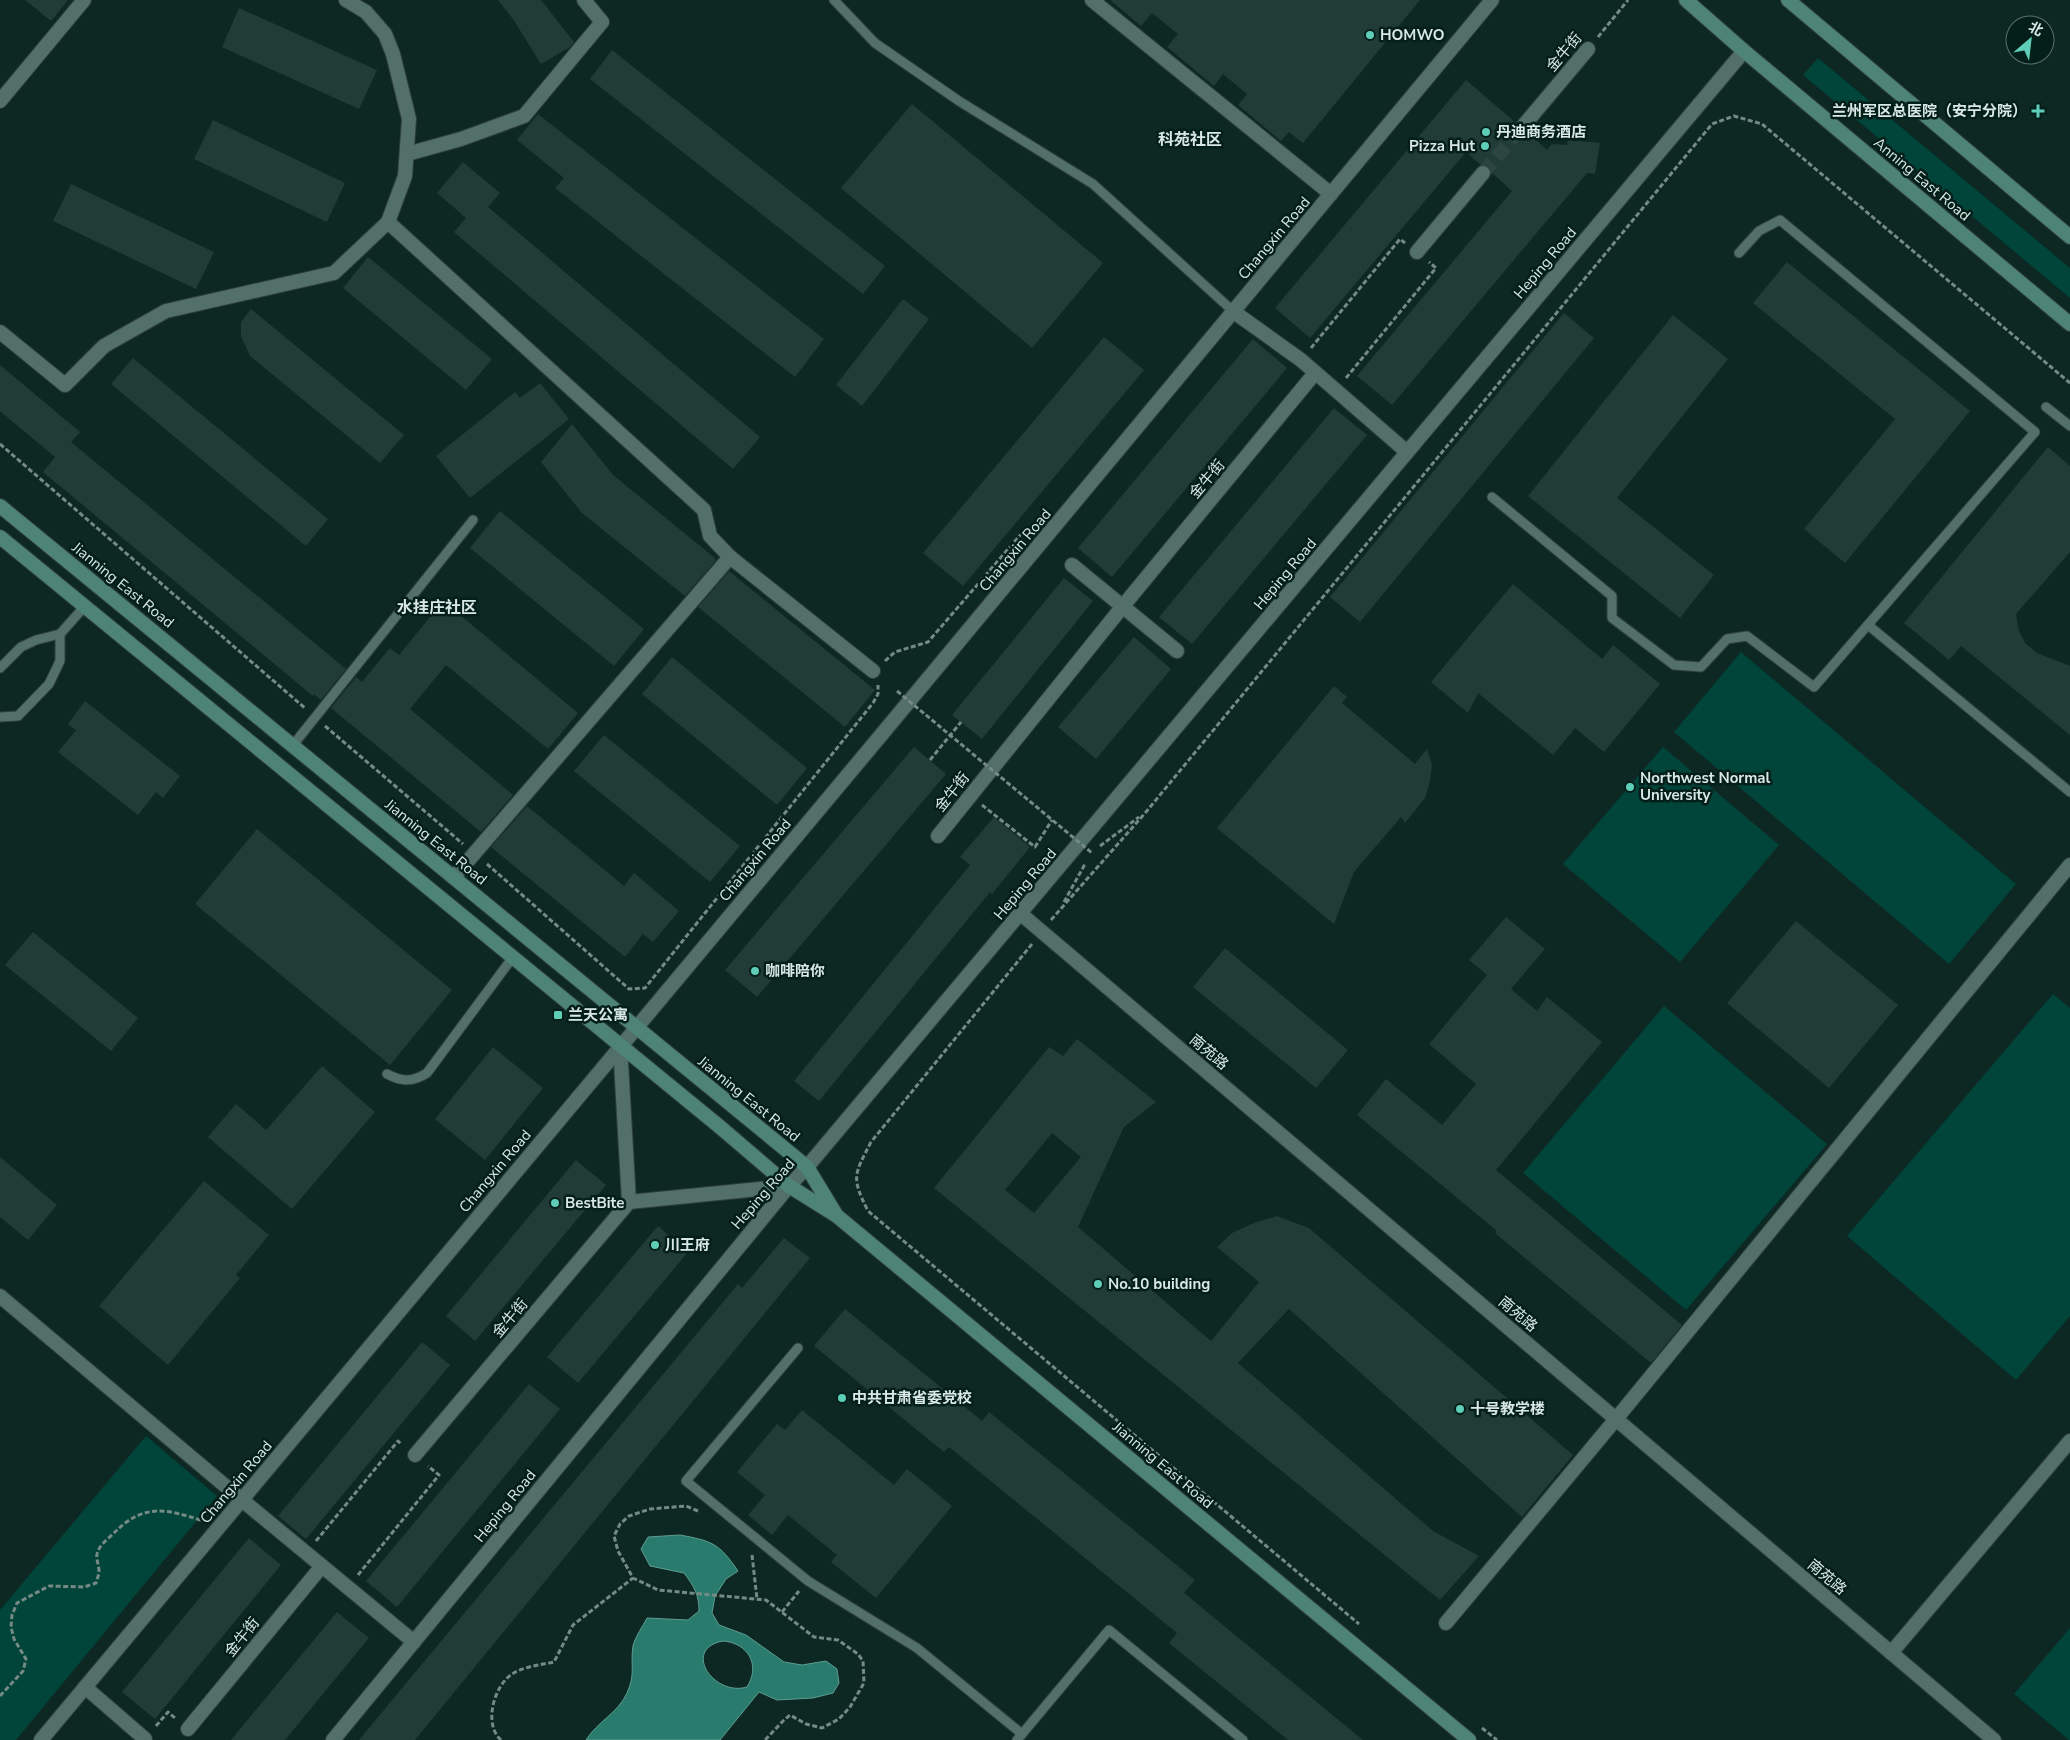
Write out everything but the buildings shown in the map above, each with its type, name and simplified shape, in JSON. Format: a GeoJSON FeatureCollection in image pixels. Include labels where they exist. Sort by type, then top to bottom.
{"type":"FeatureCollection","features":[{"type":"Feature","properties":{"kind":"main road","name":"Anning East Road"},"geometry":{"type":"LineString","coordinates":[[1686,0],[1744,51],[2070,324]]}},
{"type":"Feature","properties":{"kind":"main road"},"geometry":{"type":"LineString","coordinates":[[1788,0],[2070,236]]}},
{"type":"Feature","properties":{"kind":"main road","name":"Jianning East Road"},"geometry":{"type":"LineString","coordinates":[[0,506],[807,1167],[837,1216]]}},
{"type":"Feature","properties":{"kind":"main road","name":"Jianning East Road"},"geometry":{"type":"LineString","coordinates":[[0,537],[620,1045],[789,1186],[837,1216],[1468,1740]]}},
{"type":"Feature","properties":{"kind":"street"},"geometry":{"type":"LineString","coordinates":[[0,101],[84,0]]}},
{"type":"Feature","properties":{"kind":"street"},"geometry":{"type":"LineString","coordinates":[[0,332],[65,384],[104,346],[166,311],[334,273],[388,222],[405,176],[409,119],[393,54],[385,34],[366,12],[346,0]]}},
{"type":"Feature","properties":{"kind":"street"},"geometry":{"type":"LineString","coordinates":[[407,154],[461,139],[524,116],[602,22],[584,0]]}},
{"type":"Feature","properties":{"kind":"street"},"geometry":{"type":"LineString","coordinates":[[1092,0],[1331,194]]}},
{"type":"Feature","properties":{"kind":"street","name":"Changxin Road"},"geometry":{"type":"LineString","coordinates":[[41,1740],[1044,540],[1492,0]]}},
{"type":"Feature","properties":{"kind":"street","name":"金牛街"},"geometry":{"type":"LineString","coordinates":[[1524,125],[1588,49]]}},
{"type":"Feature","properties":{"kind":"street","name":"Heping Road"},"geometry":{"type":"LineString","coordinates":[[333,1740],[789,1186],[1021,914],[1744,51]]}},
{"type":"Feature","properties":{"kind":"street"},"geometry":{"type":"LineString","coordinates":[[1416,252],[1483,173]]}},
{"type":"Feature","properties":{"kind":"street"},"geometry":{"type":"LineString","coordinates":[[388,222],[704,510],[710,536],[730,557],[873,671]]}},
{"type":"Feature","properties":{"kind":"street"},"geometry":{"type":"LineString","coordinates":[[1234,312],[1301,360],[1408,452]]}},
{"type":"Feature","properties":{"kind":"street","name":"金牛街"},"geometry":{"type":"LineString","coordinates":[[938,836],[1123,606],[1316,373]]}},
{"type":"Feature","properties":{"kind":"street"},"geometry":{"type":"LineString","coordinates":[[454,877],[730,557]]}},
{"type":"Feature","properties":{"kind":"street"},"geometry":{"type":"LineString","coordinates":[[1072,565],[1177,651]]}},
{"type":"Feature","properties":{"kind":"street"},"geometry":{"type":"LineString","coordinates":[[1446,1624],[2070,865]]}},
{"type":"Feature","properties":{"kind":"street","name":"南苑路"},"geometry":{"type":"LineString","coordinates":[[1021,914],[1994,1740]]}},
{"type":"Feature","properties":{"kind":"street"},"geometry":{"type":"LineString","coordinates":[[620,1045],[629,1202],[789,1186]]}},
{"type":"Feature","properties":{"kind":"street","name":"金牛街"},"geometry":{"type":"LineString","coordinates":[[415,1455],[629,1202]]}},
{"type":"Feature","properties":{"kind":"street"},"geometry":{"type":"LineString","coordinates":[[0,1296],[414,1642]]}},
{"type":"Feature","properties":{"kind":"street"},"geometry":{"type":"LineString","coordinates":[[1891,1653],[2070,1441]]}},
{"type":"Feature","properties":{"kind":"street","name":"金牛街"},"geometry":{"type":"LineString","coordinates":[[188,1729],[322,1566]]}},
{"type":"Feature","properties":{"kind":"street"},"geometry":{"type":"LineString","coordinates":[[85,1688],[145,1739]]}},
{"type":"Feature","properties":{"kind":"lane"},"geometry":{"type":"LineString","coordinates":[[834,0],[875,43],[958,101],[1093,184],[1234,312]]}},
{"type":"Feature","properties":{"kind":"lane"},"geometry":{"type":"LineString","coordinates":[[1492,497],[1612,596],[1612,618],[1674,666],[1701,667],[1726,639],[1747,636],[1814,687],[2035,432],[1780,220],[1759,231],[1739,253]]}},
{"type":"Feature","properties":{"kind":"lane"},"geometry":{"type":"LineString","coordinates":[[2046,407],[2070,426]]}},
{"type":"Feature","properties":{"kind":"lane"},"geometry":{"type":"LineString","coordinates":[[293,745],[473,520]]}},
{"type":"Feature","properties":{"kind":"lane"},"geometry":{"type":"LineString","coordinates":[[0,668],[21,647],[36,640],[60,634],[84,606]]}},
{"type":"Feature","properties":{"kind":"lane"},"geometry":{"type":"LineString","coordinates":[[1868,626],[2070,792]]}},
{"type":"Feature","properties":{"kind":"lane"},"geometry":{"type":"LineString","coordinates":[[0,717],[18,716],[49,684],[60,661],[60,634]]}},
{"type":"Feature","properties":{"kind":"lane"},"geometry":{"type":"LineString","coordinates":[[387,1074],[404,1080],[413,1080],[426,1073],[513,957]]}},
{"type":"Feature","properties":{"kind":"lane"},"geometry":{"type":"LineString","coordinates":[[798,1348],[686,1481],[808,1581],[917,1648],[1019,1737],[1109,1630],[1243,1740]]}},
{"type":"Feature","properties":{"kind":"path","name":"金牛街"},"geometry":{"type":"LineString","coordinates":[[1588,49],[1628,0]]}},
{"type":"Feature","properties":{"kind":"path"},"geometry":{"type":"LineString","coordinates":[[1360,1625],[868,1211],[856,1186],[858,1167],[871,1142],[1060,910],[1146,812],[1712,124],[1734,116],[1762,124],[2070,383]]}},
{"type":"Feature","properties":{"kind":"path"},"geometry":{"type":"LineString","coordinates":[[1301,360],[1400,239],[1436,268],[1337,390]]}},
{"type":"Feature","properties":{"kind":"path"},"geometry":{"type":"LineString","coordinates":[[0,444],[629,989],[644,988],[874,703],[879,689],[873,671],[895,652],[928,642],[1028,526],[1044,540]]}},
{"type":"Feature","properties":{"kind":"path"},"geometry":{"type":"LineString","coordinates":[[896,691],[1092,853]]}},
{"type":"Feature","properties":{"kind":"path"},"geometry":{"type":"LineString","coordinates":[[930,760],[961,722]]}},
{"type":"Feature","properties":{"kind":"path"},"geometry":{"type":"LineString","coordinates":[[970,795],[1035,847],[1052,820]]}},
{"type":"Feature","properties":{"kind":"path"},"geometry":{"type":"LineString","coordinates":[[1060,910],[1092,853],[1146,812]]}},
{"type":"Feature","properties":{"kind":"path"},"geometry":{"type":"LineString","coordinates":[[306,1553],[398,1441],[439,1475],[348,1587]]}},
{"type":"Feature","properties":{"kind":"path"},"geometry":{"type":"LineString","coordinates":[[701,1513],[686,1506],[650,1509],[629,1516],[614,1536],[618,1551],[633,1578],[658,1590],[730,1595],[766,1600],[814,1637],[838,1640],[858,1654],[863,1661],[864,1683],[850,1707],[839,1719],[822,1728],[806,1724],[790,1715],[766,1740]]}},
{"type":"Feature","properties":{"kind":"path"},"geometry":{"type":"LineString","coordinates":[[0,1696],[22,1671],[26,1660],[14,1639],[11,1627],[12,1615],[18,1603],[49,1586],[84,1587],[96,1582],[99,1571],[96,1560],[99,1548],[123,1524],[143,1512],[180,1513],[220,1528]]}},
{"type":"Feature","properties":{"kind":"path"},"geometry":{"type":"LineString","coordinates":[[751,1551],[755,1572],[756,1598]]}},
{"type":"Feature","properties":{"kind":"path"},"geometry":{"type":"LineString","coordinates":[[501,1740],[496,1736],[490,1720],[495,1696],[510,1675],[522,1668],[554,1662],[573,1625],[633,1578]]}},
{"type":"Feature","properties":{"kind":"path"},"geometry":{"type":"LineString","coordinates":[[782,1612],[808,1581]]}},
{"type":"Feature","properties":{"kind":"path"},"geometry":{"type":"LineString","coordinates":[[1482,1727],[1497,1740]]}},
{"type":"Feature","properties":{"kind":"shaded area"},"geometry":{"type":"Polygon","coordinates":[[[1818,58],[2070,268],[2070,298],[1803,75],[1818,58]]]}},
{"type":"Feature","properties":{"kind":"shaded area"},"geometry":{"type":"Polygon","coordinates":[[[1741,652],[2016,884],[1949,964],[1674,732],[1741,652]]]}},
{"type":"Feature","properties":{"kind":"shaded area"},"geometry":{"type":"Polygon","coordinates":[[[1663,747],[1779,845],[1680,962],[1563,864],[1663,747]]]}},
{"type":"Feature","properties":{"kind":"shaded area"},"geometry":{"type":"Polygon","coordinates":[[[2053,994],[2070,1008],[2070,1316],[2016,1380],[1847,1236],[2053,994]]]}},
{"type":"Feature","properties":{"kind":"shaded area"},"geometry":{"type":"Polygon","coordinates":[[[1664,1006],[1827,1144],[1686,1310],[1523,1173],[1664,1006]]]}},
{"type":"Feature","properties":{"kind":"shaded area"},"geometry":{"type":"Polygon","coordinates":[[[146,1436],[217,1496],[16,1740],[0,1740],[0,1610],[146,1436]]]}},
{"type":"Feature","properties":{"kind":"shaded area"},"geometry":{"type":"Polygon","coordinates":[[[680,1535],[700,1539],[720,1549],[738,1571],[726,1579],[715,1596],[712,1613],[719,1625],[746,1635],[784,1662],[802,1665],[826,1661],[837,1669],[839,1683],[833,1693],[813,1698],[777,1700],[759,1692],[720,1740],[586,1740],[618,1706],[627,1693],[632,1674],[633,1646],[647,1618],[688,1620],[699,1611],[695,1591],[684,1573],[650,1566],[641,1549],[648,1537],[680,1535]],[[723,1641],[711,1646],[704,1653],[703,1662],[707,1671],[723,1685],[735,1688],[747,1687],[753,1671],[750,1656],[739,1646],[723,1641]]]}},
{"type":"Feature","properties":{"kind":"shaded area"},"geometry":{"type":"Polygon","coordinates":[[[2070,1628],[2070,1740],[2069,1740],[2014,1694],[2070,1628]]]}},
{"type":"Feature","properties":{"kind":"tunnel"},"geometry":{"type":"LineString","coordinates":[[1483,173],[1524,125]]}},
{"type":"Feature","properties":{"kind":"place","name":"HOMWO"},"geometry":{"type":"Point","coordinates":[1370,35]}},
{"type":"Feature","properties":{"kind":"place","name":"兰州军区总医院（安宁分院）"},"geometry":{"type":"Point","coordinates":[2038,111]}},
{"type":"Feature","properties":{"kind":"place","name":"丹迪商务酒店"},"geometry":{"type":"Point","coordinates":[1486,132]}},
{"type":"Feature","properties":{"kind":"place","name":"Pizza Hut"},"geometry":{"type":"Point","coordinates":[1485,146]}},
{"type":"Feature","properties":{"kind":"place","name":"Northwest Normal University"},"geometry":{"type":"Point","coordinates":[1630,787]}},
{"type":"Feature","properties":{"kind":"place","name":"咖啡陪你"},"geometry":{"type":"Point","coordinates":[755,971]}},
{"type":"Feature","properties":{"kind":"place","name":"兰天公寓"},"geometry":{"type":"Point","coordinates":[558,1015]}},
{"type":"Feature","properties":{"kind":"place","name":"BestBite"},"geometry":{"type":"Point","coordinates":[555,1203]}},
{"type":"Feature","properties":{"kind":"place","name":"川王府"},"geometry":{"type":"Point","coordinates":[655,1245]}},
{"type":"Feature","properties":{"kind":"place","name":"No.10 building"},"geometry":{"type":"Point","coordinates":[1098,1284]}},
{"type":"Feature","properties":{"kind":"place","name":"中共甘肃省委党校"},"geometry":{"type":"Point","coordinates":[842,1398]}},
{"type":"Feature","properties":{"kind":"place","name":"十号教学楼"},"geometry":{"type":"Point","coordinates":[1460,1409]}},
{"type":"Feature","properties":{"kind":"district","name":"科苑社区"},"geometry":{"type":"Point","coordinates":[1190,139]}},
{"type":"Feature","properties":{"kind":"district","name":"水挂庄社区"},"geometry":{"type":"Point","coordinates":[437,607]}}]}
